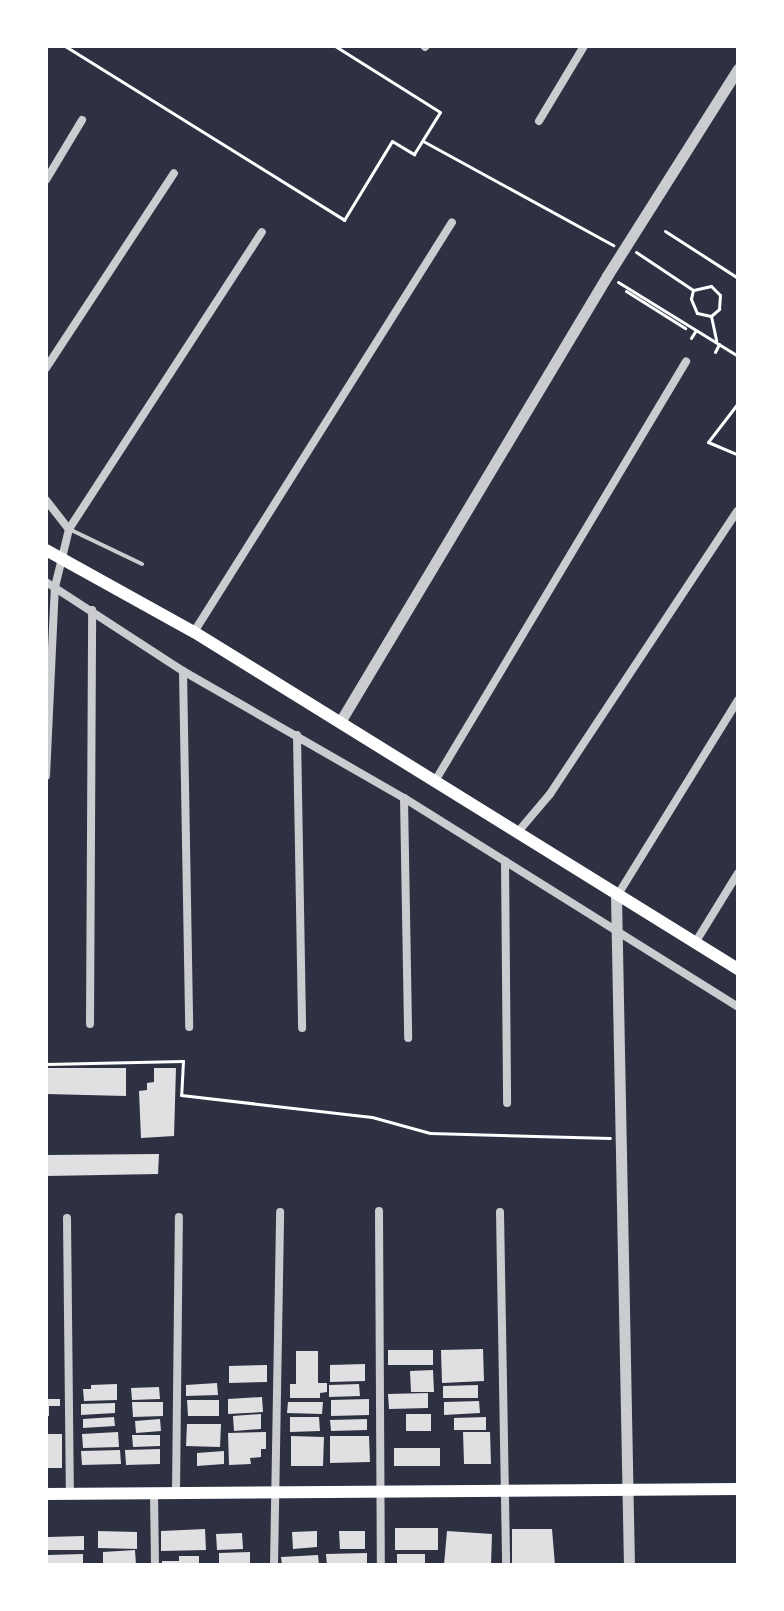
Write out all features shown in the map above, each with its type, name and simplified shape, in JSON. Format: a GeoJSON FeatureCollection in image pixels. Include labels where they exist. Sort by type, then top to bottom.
{"type":"FeatureCollection","features":[{"type":"Feature","properties":{"kind":"main road"},"geometry":{"type":"LineString","coordinates":[[46,550],[194,632],[738,969]]}},
{"type":"Feature","properties":{"kind":"main road"},"geometry":{"type":"LineString","coordinates":[[46,1494],[738,1489]]}},
{"type":"Feature","properties":{"kind":"street"},"geometry":{"type":"LineString","coordinates":[[539,121],[584,46]]}},
{"type":"Feature","properties":{"kind":"street"},"geometry":{"type":"LineString","coordinates":[[340,722],[607,276],[738,69]]}},
{"type":"Feature","properties":{"kind":"street"},"geometry":{"type":"LineString","coordinates":[[46,180],[82,120]]}},
{"type":"Feature","properties":{"kind":"street"},"geometry":{"type":"LineString","coordinates":[[46,368],[174,173]]}},
{"type":"Feature","properties":{"kind":"street"},"geometry":{"type":"LineString","coordinates":[[194,632],[452,223]]}},
{"type":"Feature","properties":{"kind":"street"},"geometry":{"type":"LineString","coordinates":[[46,776],[55,587],[64,561],[69,529],[262,232]]}},
{"type":"Feature","properties":{"kind":"street"},"geometry":{"type":"LineString","coordinates":[[435,781],[686,361]]}},
{"type":"Feature","properties":{"kind":"street"},"geometry":{"type":"LineString","coordinates":[[46,500],[69,529]]}},
{"type":"Feature","properties":{"kind":"street"},"geometry":{"type":"LineString","coordinates":[[517,833],[550,794],[737,511]]}},
{"type":"Feature","properties":{"kind":"street"},"geometry":{"type":"LineString","coordinates":[[46,582],[183,671],[404,798],[738,1007]]}},
{"type":"Feature","properties":{"kind":"street"},"geometry":{"type":"LineString","coordinates":[[90,1024],[92,610]]}},
{"type":"Feature","properties":{"kind":"street"},"geometry":{"type":"LineString","coordinates":[[183,671],[189,1027]]}},
{"type":"Feature","properties":{"kind":"street"},"geometry":{"type":"LineString","coordinates":[[629,1565],[616,896],[738,700]]}},
{"type":"Feature","properties":{"kind":"street"},"geometry":{"type":"LineString","coordinates":[[297,735],[302,1028]]}},
{"type":"Feature","properties":{"kind":"street"},"geometry":{"type":"LineString","coordinates":[[404,798],[408,1038]]}},
{"type":"Feature","properties":{"kind":"street"},"geometry":{"type":"LineString","coordinates":[[505,861],[507,1103]]}},
{"type":"Feature","properties":{"kind":"street"},"geometry":{"type":"LineString","coordinates":[[695,943],[738,873]]}},
{"type":"Feature","properties":{"kind":"street"},"geometry":{"type":"LineString","coordinates":[[379,1211],[381,1565]]}},
{"type":"Feature","properties":{"kind":"street"},"geometry":{"type":"LineString","coordinates":[[274,1565],[280,1212]]}},
{"type":"Feature","properties":{"kind":"street"},"geometry":{"type":"LineString","coordinates":[[500,1212],[506,1565]]}},
{"type":"Feature","properties":{"kind":"street"},"geometry":{"type":"LineString","coordinates":[[176,1493],[179,1217]]}},
{"type":"Feature","properties":{"kind":"street"},"geometry":{"type":"LineString","coordinates":[[67,1218],[70,1494]]}},
{"type":"Feature","properties":{"kind":"street"},"geometry":{"type":"LineString","coordinates":[[154,1493],[155,1565]]}},
{"type":"Feature","properties":{"kind":"lane"},"geometry":{"type":"LineString","coordinates":[[69,529],[142,564]]}},
{"type":"Feature","properties":{"kind":"path"},"geometry":{"type":"LineString","coordinates":[[65,46],[344,220],[392,141],[414,154],[440,112],[335,46]]}},
{"type":"Feature","properties":{"kind":"path"},"geometry":{"type":"LineString","coordinates":[[423,140],[625,248],[693,290],[711,286],[720,295],[719,309],[711,316]]}},
{"type":"Feature","properties":{"kind":"path"},"geometry":{"type":"LineString","coordinates":[[665,231],[738,278]]}},
{"type":"Feature","properties":{"kind":"path"},"geometry":{"type":"LineString","coordinates":[[607,276],[685,328]]}},
{"type":"Feature","properties":{"kind":"path"},"geometry":{"type":"LineString","coordinates":[[693,290],[692,308],[697,313],[711,316]]}},
{"type":"Feature","properties":{"kind":"path"},"geometry":{"type":"LineString","coordinates":[[626,291],[738,354]]}},
{"type":"Feature","properties":{"kind":"path"},"geometry":{"type":"LineString","coordinates":[[711,316],[718,343],[715,352]]}},
{"type":"Feature","properties":{"kind":"path"},"geometry":{"type":"LineString","coordinates":[[691,338],[696,330]]}},
{"type":"Feature","properties":{"kind":"path"},"geometry":{"type":"LineString","coordinates":[[738,403],[708,442],[738,455]]}},
{"type":"Feature","properties":{"kind":"path"},"geometry":{"type":"LineString","coordinates":[[46,1064],[183,1061],[181,1095],[372,1117],[430,1133],[622,1139]]}},
{"type":"Feature","properties":{"kind":"building"},"geometry":{"type":"Polygon","coordinates":[[[46,1068],[126,1068],[126,1096],[46,1094],[46,1068]]]}},
{"type":"Feature","properties":{"kind":"building"},"geometry":{"type":"Polygon","coordinates":[[[154,1068],[176,1068],[174,1136],[141,1138],[139,1091],[147,1090],[147,1083],[154,1082],[154,1068]]]}},
{"type":"Feature","properties":{"kind":"building"},"geometry":{"type":"Polygon","coordinates":[[[159,1154],[158,1174],[46,1176],[46,1155],[159,1154]]]}},
{"type":"Feature","properties":{"kind":"building"},"geometry":{"type":"Polygon","coordinates":[[[483,1349],[484,1381],[442,1383],[441,1350],[483,1349]]]}},
{"type":"Feature","properties":{"kind":"building"},"geometry":{"type":"Polygon","coordinates":[[[388,1350],[433,1350],[433,1365],[388,1365],[388,1350]]]}},
{"type":"Feature","properties":{"kind":"building"},"geometry":{"type":"Polygon","coordinates":[[[296,1351],[318,1351],[318,1383],[327,1383],[327,1392],[320,1393],[320,1398],[290,1398],[290,1384],[296,1384],[296,1351]]]}},
{"type":"Feature","properties":{"kind":"building"},"geometry":{"type":"Polygon","coordinates":[[[365,1364],[365,1381],[330,1382],[330,1365],[365,1364]]]}},
{"type":"Feature","properties":{"kind":"building"},"geometry":{"type":"Polygon","coordinates":[[[267,1365],[267,1382],[229,1383],[229,1366],[267,1365]]]}},
{"type":"Feature","properties":{"kind":"building"},"geometry":{"type":"Polygon","coordinates":[[[433,1370],[434,1392],[411,1392],[410,1371],[433,1370]]]}},
{"type":"Feature","properties":{"kind":"building"},"geometry":{"type":"Polygon","coordinates":[[[217,1383],[218,1395],[186,1396],[186,1385],[217,1383]]]}},
{"type":"Feature","properties":{"kind":"building"},"geometry":{"type":"Polygon","coordinates":[[[117,1384],[117,1400],[84,1401],[83,1389],[91,1389],[91,1385],[117,1384]]]}},
{"type":"Feature","properties":{"kind":"building"},"geometry":{"type":"Polygon","coordinates":[[[359,1384],[360,1396],[329,1397],[329,1385],[359,1384]]]}},
{"type":"Feature","properties":{"kind":"building"},"geometry":{"type":"Polygon","coordinates":[[[478,1385],[478,1398],[443,1398],[443,1386],[478,1385]]]}},
{"type":"Feature","properties":{"kind":"building"},"geometry":{"type":"Polygon","coordinates":[[[159,1387],[160,1399],[132,1400],[131,1388],[159,1387]]]}},
{"type":"Feature","properties":{"kind":"building"},"geometry":{"type":"Polygon","coordinates":[[[428,1393],[428,1408],[389,1409],[388,1394],[428,1393]]]}},
{"type":"Feature","properties":{"kind":"building"},"geometry":{"type":"Polygon","coordinates":[[[262,1397],[263,1412],[228,1414],[228,1399],[262,1397]]]}},
{"type":"Feature","properties":{"kind":"building"},"geometry":{"type":"Polygon","coordinates":[[[46,1399],[60,1399],[60,1406],[49,1406],[49,1416],[46,1416],[46,1399]]]}},
{"type":"Feature","properties":{"kind":"building"},"geometry":{"type":"Polygon","coordinates":[[[369,1399],[369,1415],[331,1416],[331,1400],[369,1399]]]}},
{"type":"Feature","properties":{"kind":"building"},"geometry":{"type":"Polygon","coordinates":[[[187,1400],[219,1400],[219,1416],[188,1416],[187,1400]]]}},
{"type":"Feature","properties":{"kind":"building"},"geometry":{"type":"Polygon","coordinates":[[[479,1401],[480,1413],[444,1415],[444,1402],[479,1401]]]}},
{"type":"Feature","properties":{"kind":"building"},"geometry":{"type":"Polygon","coordinates":[[[132,1402],[163,1402],[163,1416],[133,1417],[132,1402]]]}},
{"type":"Feature","properties":{"kind":"building"},"geometry":{"type":"Polygon","coordinates":[[[288,1402],[323,1402],[322,1414],[287,1413],[288,1402]]]}},
{"type":"Feature","properties":{"kind":"building"},"geometry":{"type":"Polygon","coordinates":[[[115,1403],[115,1413],[81,1415],[81,1404],[115,1403]]]}},
{"type":"Feature","properties":{"kind":"building"},"geometry":{"type":"Polygon","coordinates":[[[261,1414],[261,1429],[234,1431],[233,1416],[261,1414]]]}},
{"type":"Feature","properties":{"kind":"building"},"geometry":{"type":"Polygon","coordinates":[[[406,1414],[431,1414],[431,1431],[406,1431],[406,1414]]]}},
{"type":"Feature","properties":{"kind":"building"},"geometry":{"type":"Polygon","coordinates":[[[114,1417],[115,1426],[83,1428],[83,1419],[114,1417]]]}},
{"type":"Feature","properties":{"kind":"building"},"geometry":{"type":"Polygon","coordinates":[[[290,1417],[319,1417],[320,1431],[290,1432],[290,1417]]]}},
{"type":"Feature","properties":{"kind":"building"},"geometry":{"type":"Polygon","coordinates":[[[486,1417],[486,1430],[454,1430],[454,1418],[486,1417]]]}},
{"type":"Feature","properties":{"kind":"building"},"geometry":{"type":"Polygon","coordinates":[[[160,1419],[161,1431],[136,1433],[135,1421],[160,1419]]]}},
{"type":"Feature","properties":{"kind":"building"},"geometry":{"type":"Polygon","coordinates":[[[367,1419],[367,1430],[331,1431],[330,1420],[367,1419]]]}},
{"type":"Feature","properties":{"kind":"building"},"geometry":{"type":"Polygon","coordinates":[[[187,1424],[221,1424],[220,1447],[186,1446],[187,1424]]]}},
{"type":"Feature","properties":{"kind":"building"},"geometry":{"type":"Polygon","coordinates":[[[118,1432],[119,1447],[83,1448],[82,1434],[118,1432]]]}},
{"type":"Feature","properties":{"kind":"building"},"geometry":{"type":"Polygon","coordinates":[[[266,1432],[266,1449],[261,1449],[261,1457],[250,1458],[251,1464],[229,1465],[228,1433],[266,1432]]]}},
{"type":"Feature","properties":{"kind":"building"},"geometry":{"type":"Polygon","coordinates":[[[463,1432],[490,1432],[491,1464],[464,1464],[463,1432]]]}},
{"type":"Feature","properties":{"kind":"building"},"geometry":{"type":"Polygon","coordinates":[[[46,1434],[62,1434],[62,1468],[46,1468],[46,1434]]]}},
{"type":"Feature","properties":{"kind":"building"},"geometry":{"type":"Polygon","coordinates":[[[132,1435],[160,1435],[160,1446],[133,1447],[132,1435]]]}},
{"type":"Feature","properties":{"kind":"building"},"geometry":{"type":"Polygon","coordinates":[[[291,1436],[324,1437],[323,1466],[291,1466],[291,1436]]]}},
{"type":"Feature","properties":{"kind":"building"},"geometry":{"type":"Polygon","coordinates":[[[330,1436],[369,1436],[370,1462],[330,1463],[330,1436]]]}},
{"type":"Feature","properties":{"kind":"building"},"geometry":{"type":"Polygon","coordinates":[[[394,1448],[440,1448],[440,1466],[394,1466],[394,1448]]]}},
{"type":"Feature","properties":{"kind":"building"},"geometry":{"type":"Polygon","coordinates":[[[160,1449],[160,1464],[126,1465],[125,1450],[160,1449]]]}},
{"type":"Feature","properties":{"kind":"building"},"geometry":{"type":"Polygon","coordinates":[[[120,1450],[121,1464],[82,1465],[81,1451],[120,1450]]]}},
{"type":"Feature","properties":{"kind":"building"},"geometry":{"type":"Polygon","coordinates":[[[224,1451],[224,1464],[197,1466],[197,1453],[224,1451]]]}},
{"type":"Feature","properties":{"kind":"building"},"geometry":{"type":"Polygon","coordinates":[[[395,1528],[438,1528],[438,1550],[395,1550],[395,1528]]]}},
{"type":"Feature","properties":{"kind":"building"},"geometry":{"type":"Polygon","coordinates":[[[205,1529],[206,1550],[161,1551],[161,1531],[205,1529]]]}},
{"type":"Feature","properties":{"kind":"building"},"geometry":{"type":"Polygon","coordinates":[[[512,1529],[552,1529],[555,1565],[512,1565],[512,1529]]]}},
{"type":"Feature","properties":{"kind":"building"},"geometry":{"type":"Polygon","coordinates":[[[98,1531],[137,1532],[137,1549],[98,1548],[98,1531]]]}},
{"type":"Feature","properties":{"kind":"building"},"geometry":{"type":"Polygon","coordinates":[[[317,1531],[317,1547],[293,1549],[292,1532],[317,1531]]]}},
{"type":"Feature","properties":{"kind":"building"},"geometry":{"type":"Polygon","coordinates":[[[339,1531],[365,1531],[365,1549],[340,1549],[339,1531]]]}},
{"type":"Feature","properties":{"kind":"building"},"geometry":{"type":"Polygon","coordinates":[[[447,1531],[492,1534],[491,1565],[444,1565],[447,1531]]]}},
{"type":"Feature","properties":{"kind":"building"},"geometry":{"type":"Polygon","coordinates":[[[242,1533],[243,1549],[217,1550],[216,1534],[242,1533]]]}},
{"type":"Feature","properties":{"kind":"building"},"geometry":{"type":"Polygon","coordinates":[[[84,1536],[84,1550],[48,1550],[48,1537],[84,1536]]]}},
{"type":"Feature","properties":{"kind":"building"},"geometry":{"type":"Polygon","coordinates":[[[135,1550],[136,1565],[103,1565],[103,1552],[135,1550]]]}},
{"type":"Feature","properties":{"kind":"building"},"geometry":{"type":"Polygon","coordinates":[[[250,1552],[250,1565],[219,1565],[219,1553],[250,1552]]]}},
{"type":"Feature","properties":{"kind":"building"},"geometry":{"type":"Polygon","coordinates":[[[367,1553],[367,1565],[327,1565],[326,1554],[367,1553]]]}},
{"type":"Feature","properties":{"kind":"building"},"geometry":{"type":"Polygon","coordinates":[[[83,1554],[83,1565],[48,1565],[48,1555],[83,1554]]]}},
{"type":"Feature","properties":{"kind":"building"},"geometry":{"type":"Polygon","coordinates":[[[397,1554],[425,1554],[425,1565],[397,1565],[397,1554]]]}},
{"type":"Feature","properties":{"kind":"building"},"geometry":{"type":"Polygon","coordinates":[[[318,1555],[319,1565],[282,1565],[281,1557],[318,1555]]]}},
{"type":"Feature","properties":{"kind":"building"},"geometry":{"type":"Polygon","coordinates":[[[179,1556],[199,1556],[199,1565],[162,1565],[162,1561],[179,1561],[179,1556]]]}}]}
